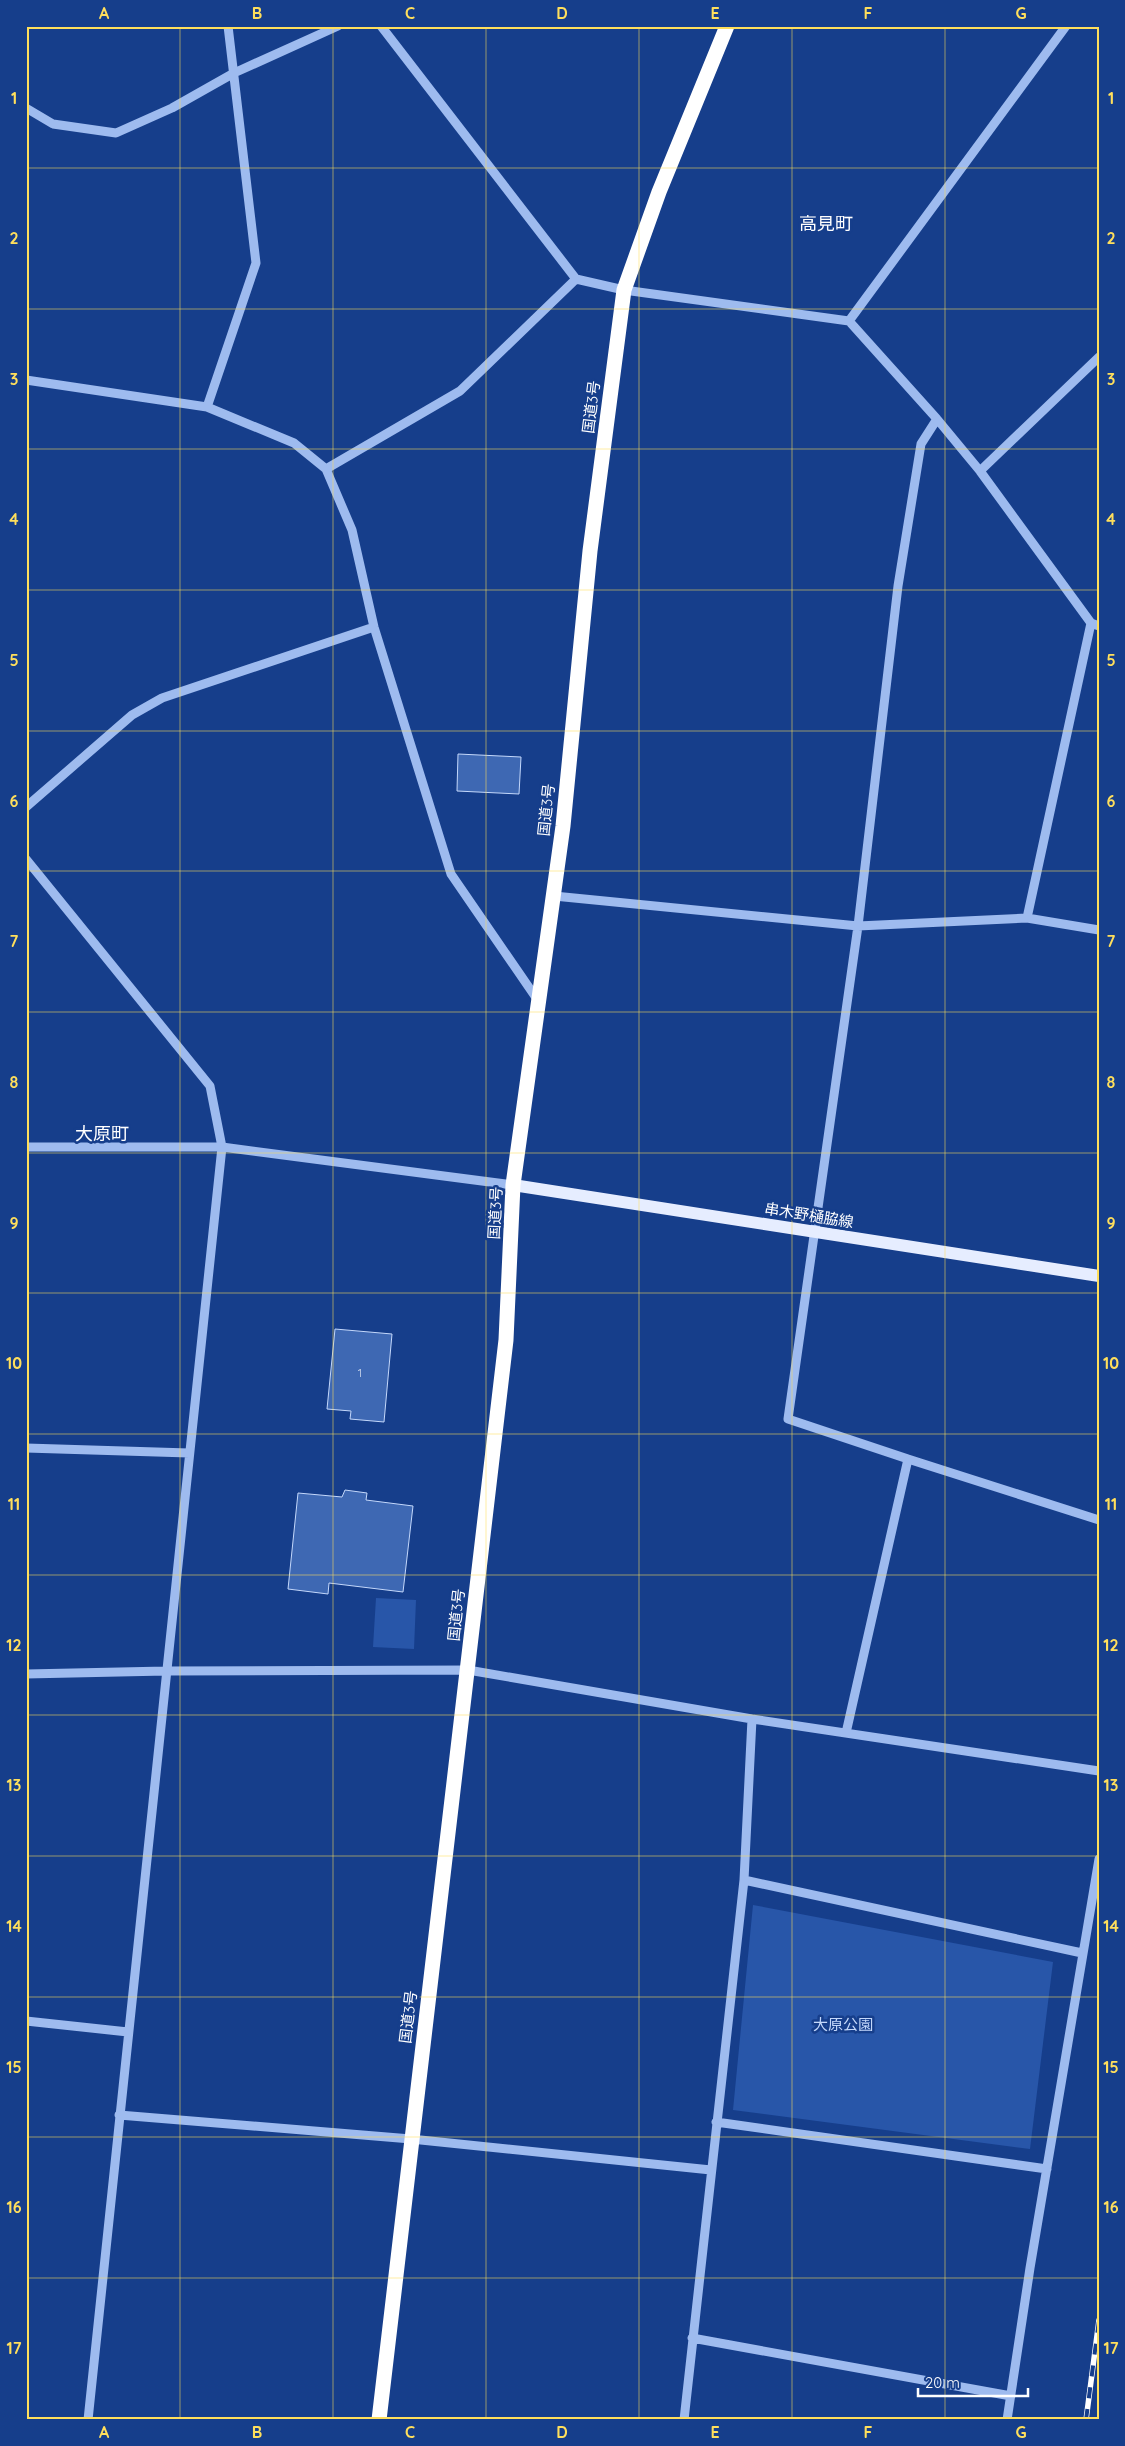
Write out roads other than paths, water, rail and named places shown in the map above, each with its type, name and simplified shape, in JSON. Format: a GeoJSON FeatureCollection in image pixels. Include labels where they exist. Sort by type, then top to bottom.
{"type":"FeatureCollection","features":[{"type":"Feature","properties":{"kind":"highway","name":"国道3号"},"geometry":{"type":"LineString","coordinates":[[380,2420],[411,2139],[506,1340],[514,1185],[554,896],[590,551],[624,290],[659,192],[727,26]]}},
{"type":"Feature","properties":{"kind":"main road","name":"串木野樋脇線"},"geometry":{"type":"LineString","coordinates":[[514,1185],[1099,1276]]}},
{"type":"Feature","properties":{"kind":"street"},"geometry":{"type":"LineString","coordinates":[[207,407],[256,263],[228,26]]}},
{"type":"Feature","properties":{"kind":"street"},"geometry":{"type":"LineString","coordinates":[[26,108],[53,124],[116,133],[172,108],[234,73],[338,26]]}},
{"type":"Feature","properties":{"kind":"street"},"geometry":{"type":"LineString","coordinates":[[381,26],[576,280],[624,290],[849,321],[980,471],[1095,624],[1027,918]]}},
{"type":"Feature","properties":{"kind":"street"},"geometry":{"type":"LineString","coordinates":[[849,321],[1066,26]]}},
{"type":"Feature","properties":{"kind":"street"},"geometry":{"type":"LineString","coordinates":[[326,469],[460,391],[576,280]]}},
{"type":"Feature","properties":{"kind":"street"},"geometry":{"type":"LineString","coordinates":[[980,471],[1099,357]]}},
{"type":"Feature","properties":{"kind":"street"},"geometry":{"type":"LineString","coordinates":[[26,380],[207,407],[294,443],[326,469],[352,530],[374,627],[451,874],[539,1002]]}},
{"type":"Feature","properties":{"kind":"street"},"geometry":{"type":"LineString","coordinates":[[937,420],[921,444],[898,586],[858,926],[813,1232],[788,1419],[1099,1520]]}},
{"type":"Feature","properties":{"kind":"street"},"geometry":{"type":"LineString","coordinates":[[26,807],[132,716],[162,698],[374,627]]}},
{"type":"Feature","properties":{"kind":"street"},"geometry":{"type":"LineString","coordinates":[[26,859],[210,1086],[222,1147],[88,2420]]}},
{"type":"Feature","properties":{"kind":"street"},"geometry":{"type":"LineString","coordinates":[[554,896],[858,926],[1027,918],[1099,930]]}},
{"type":"Feature","properties":{"kind":"street"},"geometry":{"type":"LineString","coordinates":[[26,1147],[222,1147],[514,1185]]}},
{"type":"Feature","properties":{"kind":"street"},"geometry":{"type":"LineString","coordinates":[[26,1448],[189,1453]]}},
{"type":"Feature","properties":{"kind":"street"},"geometry":{"type":"LineString","coordinates":[[846,1733],[908,1459]]}},
{"type":"Feature","properties":{"kind":"street"},"geometry":{"type":"LineString","coordinates":[[26,1674],[166,1671],[468,1670],[752,1719],[1099,1771]]}},
{"type":"Feature","properties":{"kind":"street"},"geometry":{"type":"LineString","coordinates":[[684,2420],[744,1880],[752,1719]]}},
{"type":"Feature","properties":{"kind":"street"},"geometry":{"type":"LineString","coordinates":[[1007,2420],[1082,1953],[1099,1859]]}},
{"type":"Feature","properties":{"kind":"street"},"geometry":{"type":"LineString","coordinates":[[744,1880],[1082,1953]]}},
{"type":"Feature","properties":{"kind":"street"},"geometry":{"type":"LineString","coordinates":[[26,2021],[128,2032]]}},
{"type":"Feature","properties":{"kind":"street"},"geometry":{"type":"LineString","coordinates":[[119,2115],[411,2139],[711,2170]]}},
{"type":"Feature","properties":{"kind":"street"},"geometry":{"type":"LineString","coordinates":[[716,2122],[1047,2168]]}},
{"type":"Feature","properties":{"kind":"street"},"geometry":{"type":"LineString","coordinates":[[692,2338],[1011,2396]]}},
{"type":"Feature","properties":{"kind":"railway"},"geometry":{"type":"LineString","coordinates":[[1086,2420],[1099,2320]]}},
{"type":"Feature","properties":{"kind":"district","name":"高見町"},"geometry":{"type":"Point","coordinates":[826,223]}},
{"type":"Feature","properties":{"kind":"district","name":"大原町"},"geometry":{"type":"Point","coordinates":[102,1133]}},
{"type":"Feature","properties":{"kind":"park label","name":"大原公園"},"geometry":{"type":"Point","coordinates":[843,2024]}}]}
